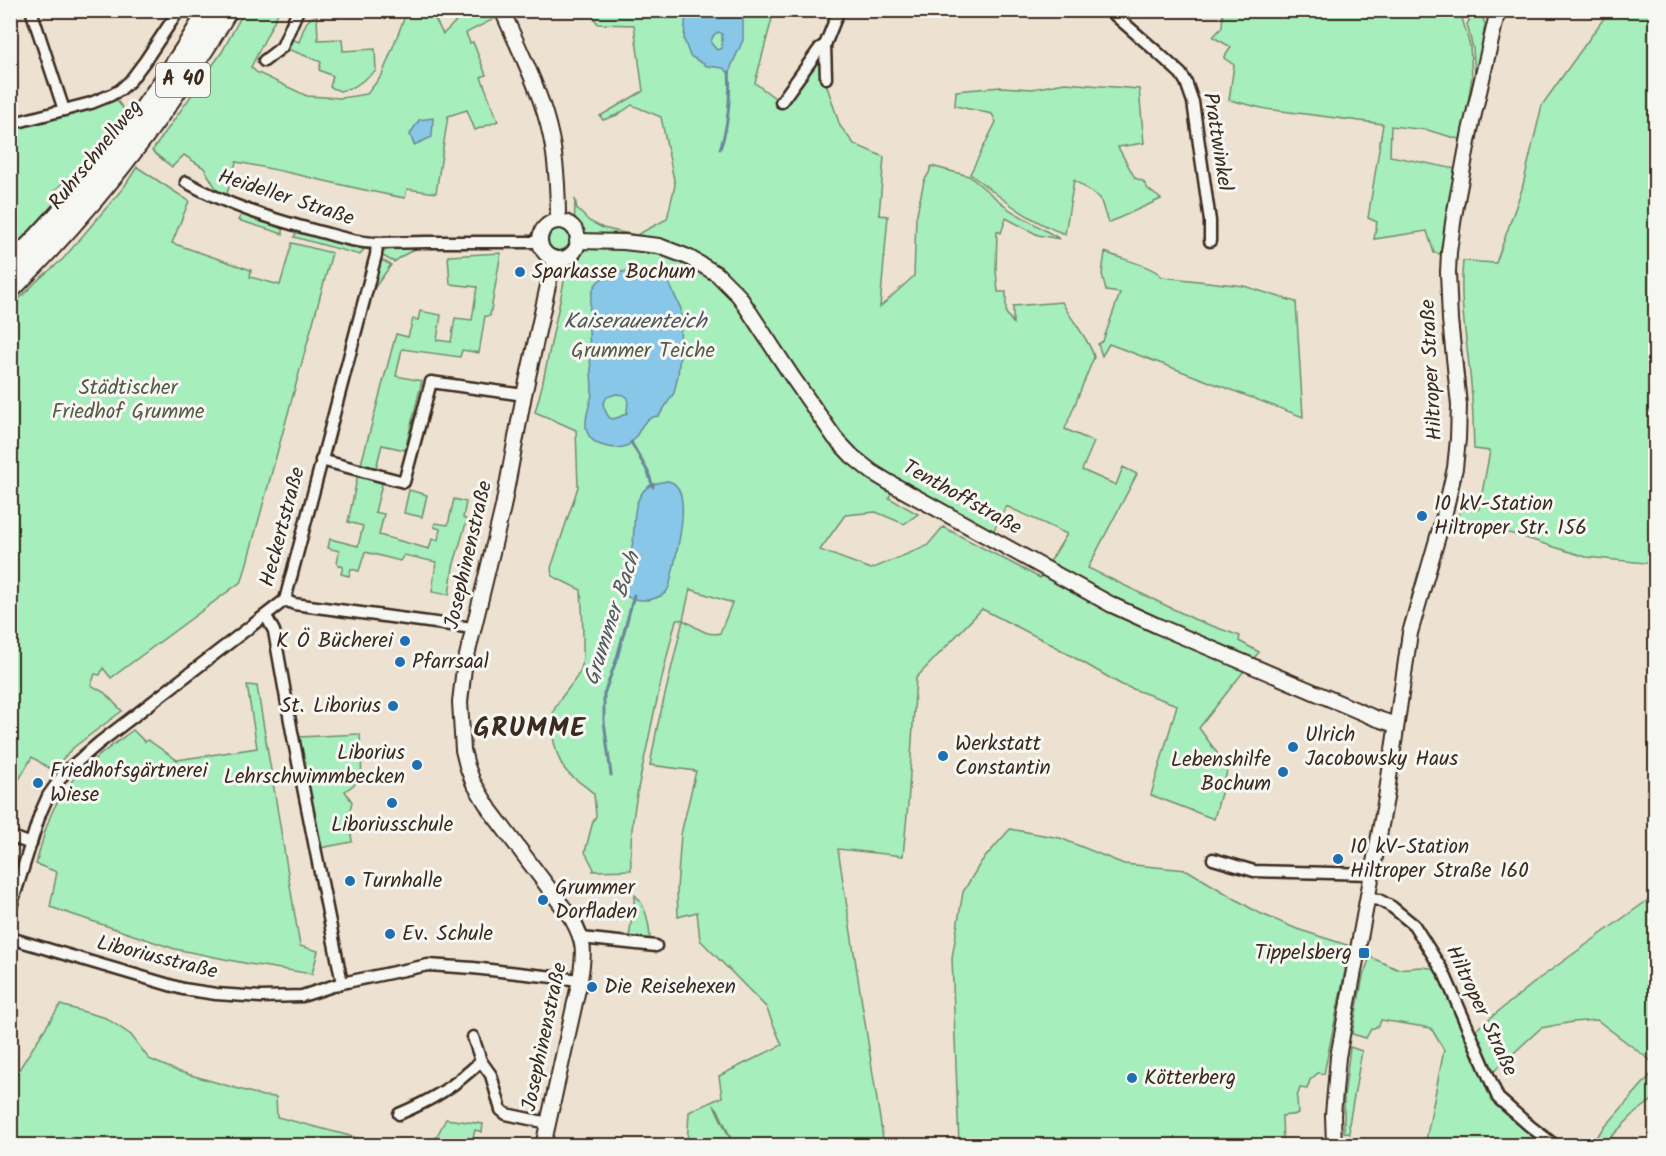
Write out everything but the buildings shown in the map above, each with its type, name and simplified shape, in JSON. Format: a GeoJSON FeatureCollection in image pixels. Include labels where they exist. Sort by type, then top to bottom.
{"type":"FeatureCollection","features":[{"type":"Feature","properties":{"kind":"highway","name":"Ruhrschnellweg"},"geometry":{"type":"LineString","coordinates":[[10,289],[80,216],[125,149],[148,107],[210,10]]}},
{"type":"Feature","properties":{"kind":"highway","name":"Ruhrschnellweg"},"geometry":{"type":"LineString","coordinates":[[10,267],[125,149],[180,85],[227,10]]}},
{"type":"Feature","properties":{"kind":"street"},"geometry":{"type":"LineString","coordinates":[[31,10],[64,110]]}},
{"type":"Feature","properties":{"kind":"street"},"geometry":{"type":"LineString","coordinates":[[10,124],[91,103],[120,90],[145,61],[180,10]]}},
{"type":"Feature","properties":{"kind":"street"},"geometry":{"type":"LineString","coordinates":[[264,61],[282,47],[298,10]]}},
{"type":"Feature","properties":{"kind":"street"},"geometry":{"type":"LineString","coordinates":[[502,10],[549,126],[558,181],[558,221]]}},
{"type":"Feature","properties":{"kind":"street"},"geometry":{"type":"LineString","coordinates":[[826,78],[825,45],[839,10]]}},
{"type":"Feature","properties":{"kind":"street","name":"Prattwinkel"},"geometry":{"type":"LineString","coordinates":[[1109,10],[1181,74],[1186,82],[1193,102],[1210,221],[1210,241]]}},
{"type":"Feature","properties":{"kind":"street","name":"Hiltroper Straße"},"geometry":{"type":"LineString","coordinates":[[1334,1146],[1333,1115],[1338,1057],[1386,798],[1410,633],[1445,512],[1455,468],[1459,405],[1448,296],[1449,252],[1493,12]]}},
{"type":"Feature","properties":{"kind":"street"},"geometry":{"type":"LineString","coordinates":[[781,102],[820,48],[825,45]]}},
{"type":"Feature","properties":{"kind":"street","name":"Heideller Straße"},"geometry":{"type":"LineString","coordinates":[[186,182],[208,194],[260,214],[354,241],[376,243]]}},
{"type":"Feature","properties":{"kind":"street"},"geometry":{"type":"LineString","coordinates":[[558,221],[572,227],[578,242],[570,255],[560,259],[545,252],[540,242],[544,228],[558,221]]}},
{"type":"Feature","properties":{"kind":"street"},"geometry":{"type":"LineString","coordinates":[[376,243],[540,242]]}},
{"type":"Feature","properties":{"kind":"street","name":"Tenthoffstraße"},"geometry":{"type":"LineString","coordinates":[[578,242],[624,242],[659,246],[688,257],[717,274],[739,296],[835,438],[852,456],[881,478],[1112,605],[1375,718],[1396,724]]}},
{"type":"Feature","properties":{"kind":"street","name":"Heckertstraße"},"geometry":{"type":"LineString","coordinates":[[10,910],[40,814],[48,796],[64,772],[285,600],[376,255],[376,243]]}},
{"type":"Feature","properties":{"kind":"street","name":"Josephinenstraße"},"geometry":{"type":"LineString","coordinates":[[543,1146],[580,980],[583,959],[582,938],[572,919],[490,810],[473,782],[467,766],[461,734],[460,702],[464,668],[503,507],[524,395],[554,258]]}},
{"type":"Feature","properties":{"kind":"street"},"geometry":{"type":"LineString","coordinates":[[321,460],[404,482],[430,382],[524,395]]}},
{"type":"Feature","properties":{"kind":"street"},"geometry":{"type":"LineString","coordinates":[[285,600],[294,604],[473,628]]}},
{"type":"Feature","properties":{"kind":"street"},"geometry":{"type":"LineString","coordinates":[[266,616],[274,631],[342,983]]}},
{"type":"Feature","properties":{"kind":"street"},"geometry":{"type":"LineString","coordinates":[[10,836],[31,844]]}},
{"type":"Feature","properties":{"kind":"street"},"geometry":{"type":"LineString","coordinates":[[1213,859],[1254,871],[1371,874]]}},
{"type":"Feature","properties":{"kind":"street","name":"Hiltroper Straße"},"geometry":{"type":"LineString","coordinates":[[1368,898],[1379,900],[1392,907],[1414,925],[1444,973],[1498,1098],[1556,1146]]}},
{"type":"Feature","properties":{"kind":"street","name":"Liboriusstraße"},"geometry":{"type":"LineString","coordinates":[[10,938],[192,991],[251,996],[302,996],[342,983],[428,965],[580,980]]}},
{"type":"Feature","properties":{"kind":"street","name":"Josephinenstraße"},"geometry":{"type":"LineString","coordinates":[[582,938],[656,946]]}},
{"type":"Feature","properties":{"kind":"street"},"geometry":{"type":"LineString","coordinates":[[472,1037],[481,1061],[491,1075],[501,1110],[506,1114],[548,1123]]}},
{"type":"Feature","properties":{"kind":"street"},"geometry":{"type":"LineString","coordinates":[[399,1114],[448,1090],[481,1061]]}},
{"type":"Feature","properties":{"kind":"green space"},"geometry":{"type":"Polygon","coordinates":[[[244,11],[279,11],[251,67],[256,72],[307,96],[341,98],[367,94],[382,75],[407,11],[431,11],[443,34],[464,15],[491,11],[494,19],[466,33],[470,43],[473,42],[486,75],[481,77],[498,121],[475,130],[467,110],[448,116],[436,193],[407,189],[405,198],[236,162],[226,197],[218,192],[204,168],[184,155],[172,167],[152,151],[222,52],[244,11]]]}},
{"type":"Feature","properties":{"kind":"green space","name":"Grummer Teiche"},"geometry":{"type":"Polygon","coordinates":[[[589,11],[774,11],[755,83],[779,101],[783,107],[821,53],[822,71],[840,126],[854,144],[884,157],[879,215],[888,216],[880,307],[914,276],[916,218],[924,181],[931,166],[969,176],[1010,210],[1060,239],[1038,235],[1006,218],[1001,233],[997,231],[996,271],[998,292],[1006,292],[1006,313],[1013,323],[1013,306],[1062,302],[1092,350],[1094,357],[1065,429],[1094,442],[1082,470],[1116,485],[1123,467],[1137,474],[1088,568],[1196,620],[1240,636],[1239,641],[1259,652],[1199,728],[1228,768],[1214,819],[1151,795],[1177,705],[1122,685],[1049,643],[982,609],[916,678],[903,856],[838,849],[884,1145],[734,1145],[714,1105],[733,1145],[687,1145],[689,1112],[722,1097],[719,1076],[782,1045],[766,1007],[700,940],[697,912],[678,917],[677,889],[681,834],[696,771],[650,765],[683,620],[676,620],[640,781],[632,825],[631,870],[593,871],[585,852],[596,816],[594,794],[564,768],[554,742],[552,723],[555,708],[581,669],[583,655],[581,590],[552,576],[551,568],[578,487],[576,430],[535,412],[574,234],[575,199],[577,209],[589,221],[603,228],[637,235],[667,219],[675,185],[661,117],[632,105],[617,115],[603,120],[600,116],[643,91],[634,25],[598,24],[589,11]],[[897,481],[889,498],[918,514],[904,524],[876,512],[845,515],[820,550],[871,569],[927,546],[943,527],[1040,578],[1067,534],[1006,506],[992,534],[897,481]],[[690,589],[683,620],[710,634],[720,633],[732,603],[690,589]]]}},
{"type":"Feature","properties":{"kind":"green space"},"geometry":{"type":"Polygon","coordinates":[[[1223,11],[1460,11],[1470,46],[1472,77],[1462,140],[1427,130],[1391,126],[1390,156],[1456,169],[1442,254],[1434,253],[1427,231],[1374,239],[1377,222],[1368,218],[1383,124],[1266,109],[1229,100],[1234,65],[1224,58],[1231,47],[1213,37],[1222,27],[1223,11]]]}},
{"type":"Feature","properties":{"kind":"green space"},"geometry":{"type":"Polygon","coordinates":[[[1609,11],[1655,11],[1655,564],[1586,557],[1513,534],[1454,523],[1461,510],[1479,509],[1490,451],[1474,449],[1472,393],[1462,303],[1463,261],[1496,263],[1522,189],[1542,105],[1609,11]]]}},
{"type":"Feature","properties":{"kind":"green space"},"geometry":{"type":"Polygon","coordinates":[[[1474,13],[1483,19],[1485,24],[1477,75],[1475,75],[1473,49],[1467,24],[1474,13]]]}},
{"type":"Feature","properties":{"kind":"green space"},"geometry":{"type":"Polygon","coordinates":[[[317,16],[318,40],[342,39],[343,51],[375,49],[376,71],[354,87],[340,91],[330,87],[333,76],[319,70],[321,62],[288,49],[292,39],[299,42],[307,22],[317,16]]]}},
{"type":"Feature","properties":{"kind":"green space"},"geometry":{"type":"Polygon","coordinates":[[[1065,83],[1139,89],[1144,143],[1118,147],[1135,178],[1143,181],[1148,189],[1161,199],[1108,223],[1100,198],[1074,180],[1065,234],[1027,215],[970,174],[996,122],[992,114],[955,106],[956,91],[1001,87],[1032,89],[1065,83]]]}},
{"type":"Feature","properties":{"kind":"green space"},"geometry":{"type":"Polygon","coordinates":[[[115,98],[126,112],[119,124],[93,154],[54,191],[52,196],[70,186],[11,251],[11,130],[96,108],[115,98]]]}},
{"type":"Feature","properties":{"kind":"green space","name":"Städtischer Friedhof Grumme"},"geometry":{"type":"Polygon","coordinates":[[[137,167],[189,201],[172,243],[251,270],[250,277],[280,285],[292,243],[332,253],[242,581],[111,678],[103,668],[100,675],[95,674],[91,685],[105,693],[122,711],[74,747],[52,770],[32,757],[16,785],[10,783],[11,307],[63,259],[124,187],[137,167]]]}},
{"type":"Feature","properties":{"kind":"green space"},"geometry":{"type":"Polygon","coordinates":[[[242,214],[283,227],[283,234],[238,220],[242,214]]]}},
{"type":"Feature","properties":{"kind":"green space"},"geometry":{"type":"Polygon","coordinates":[[[559,229],[567,232],[570,240],[567,248],[559,251],[551,248],[548,240],[551,232],[559,229]]]}},
{"type":"Feature","properties":{"kind":"green space"},"geometry":{"type":"Polygon","coordinates":[[[297,231],[364,249],[360,255],[294,237],[297,231]]]}},
{"type":"Feature","properties":{"kind":"green space"},"geometry":{"type":"Polygon","coordinates":[[[415,249],[394,262],[381,255],[386,250],[415,249]]]}},
{"type":"Feature","properties":{"kind":"green space"},"geometry":{"type":"Polygon","coordinates":[[[1105,252],[1144,266],[1162,277],[1244,286],[1296,302],[1303,417],[1109,344],[1102,356],[1098,344],[1103,341],[1120,293],[1106,291],[1102,274],[1105,252]]]}},
{"type":"Feature","properties":{"kind":"green space"},"geometry":{"type":"Polygon","coordinates":[[[501,253],[490,316],[485,316],[479,353],[462,350],[460,357],[402,349],[396,376],[422,381],[405,450],[382,445],[376,468],[361,464],[396,334],[408,337],[413,319],[418,320],[420,311],[441,315],[437,340],[451,342],[455,318],[472,320],[477,287],[450,284],[448,256],[501,253]]]}},
{"type":"Feature","properties":{"kind":"green space"},"geometry":{"type":"Polygon","coordinates":[[[1453,257],[1456,258],[1457,310],[1466,396],[1465,440],[1460,484],[1457,483],[1453,257]]]}},
{"type":"Feature","properties":{"kind":"green space"},"geometry":{"type":"Polygon","coordinates":[[[380,259],[391,265],[371,290],[380,259]]]}},
{"type":"Feature","properties":{"kind":"green space"},"geometry":{"type":"Polygon","coordinates":[[[358,474],[383,480],[375,512],[384,514],[379,535],[429,549],[432,539],[438,540],[440,529],[434,527],[435,523],[448,525],[454,499],[466,502],[463,518],[467,520],[453,567],[449,595],[432,592],[436,562],[404,555],[400,561],[365,552],[359,571],[351,569],[349,576],[341,574],[343,567],[337,564],[339,551],[328,548],[330,539],[358,546],[363,526],[348,522],[358,474]]]}},
{"type":"Feature","properties":{"kind":"green space"},"geometry":{"type":"Polygon","coordinates":[[[409,490],[427,495],[422,517],[404,513],[409,490]]]}},
{"type":"Feature","properties":{"kind":"green space"},"geometry":{"type":"Polygon","coordinates":[[[1418,573],[1420,575],[1401,650],[1399,649],[1405,621],[1418,573]]]}},
{"type":"Feature","properties":{"kind":"green space"},"geometry":{"type":"Polygon","coordinates":[[[247,685],[257,686],[300,946],[318,951],[312,974],[175,949],[50,907],[57,872],[36,864],[53,810],[68,786],[99,756],[133,730],[145,742],[148,740],[177,760],[257,748],[247,685]]]}},
{"type":"Feature","properties":{"kind":"green space"},"geometry":{"type":"Polygon","coordinates":[[[360,734],[362,779],[345,791],[352,802],[349,814],[352,842],[320,848],[299,737],[360,734]]]}},
{"type":"Feature","properties":{"kind":"green space"},"geometry":{"type":"Polygon","coordinates":[[[1010,829],[1060,838],[1124,864],[1187,870],[1257,912],[1297,929],[1350,946],[1324,1074],[1318,1073],[1310,1080],[1307,1089],[1300,1088],[1297,1097],[1298,1114],[1282,1116],[1283,1145],[959,1145],[952,958],[963,892],[981,862],[1010,829]]]}},
{"type":"Feature","properties":{"kind":"green space"},"geometry":{"type":"Polygon","coordinates":[[[635,895],[647,916],[650,940],[629,938],[635,895]]]}},
{"type":"Feature","properties":{"kind":"green space"},"geometry":{"type":"Polygon","coordinates":[[[1655,895],[1655,1064],[1597,1020],[1541,1028],[1492,1073],[1501,1096],[1548,1145],[1425,1145],[1444,1050],[1431,1028],[1381,1020],[1379,1026],[1371,1029],[1366,1038],[1352,1034],[1363,976],[1370,957],[1397,969],[1420,967],[1441,969],[1474,1031],[1540,978],[1655,895]]]}},
{"type":"Feature","properties":{"kind":"green space"},"geometry":{"type":"Polygon","coordinates":[[[60,1005],[106,1018],[131,1035],[149,1059],[177,1071],[263,1096],[276,1097],[277,1117],[385,1145],[11,1145],[11,1082],[60,1005]]]}},
{"type":"Feature","properties":{"kind":"green space"},"geometry":{"type":"Polygon","coordinates":[[[1350,1047],[1362,1051],[1349,1124],[1350,1134],[1344,1132],[1344,1098],[1350,1047]]]}},
{"type":"Feature","properties":{"kind":"green space"},"geometry":{"type":"Polygon","coordinates":[[[1655,1070],[1655,1098],[1635,1113],[1603,1145],[1589,1145],[1655,1070]]]}},
{"type":"Feature","properties":{"kind":"green space"},"geometry":{"type":"Polygon","coordinates":[[[446,1119],[483,1124],[482,1132],[475,1130],[471,1145],[432,1145],[446,1119]]]}},
{"type":"Feature","properties":{"kind":"water"},"geometry":{"type":"Polygon","coordinates":[[[686,11],[743,11],[743,40],[730,74],[723,68],[707,66],[690,56],[684,40],[686,11]],[[717,33],[712,39],[711,43],[717,50],[722,48],[722,34],[717,33]]]}},
{"type":"Feature","properties":{"kind":"water"},"geometry":{"type":"Polygon","coordinates":[[[433,118],[432,137],[414,145],[410,134],[419,120],[433,118]]]}},
{"type":"Feature","properties":{"kind":"water","name":"Kaiserauenteich"},"geometry":{"type":"Polygon","coordinates":[[[648,270],[660,275],[669,283],[681,309],[680,355],[674,393],[659,416],[650,418],[644,423],[631,443],[625,447],[615,448],[601,445],[592,440],[586,428],[586,417],[592,393],[589,320],[592,293],[596,284],[607,276],[627,271],[648,270]],[[616,394],[607,397],[603,404],[608,417],[613,419],[627,413],[628,398],[616,394]]]}},
{"type":"Feature","properties":{"kind":"water"},"geometry":{"type":"Polygon","coordinates":[[[667,481],[676,486],[681,496],[682,510],[679,544],[670,584],[665,593],[657,597],[645,600],[633,599],[623,593],[621,584],[632,547],[636,505],[647,488],[667,481]]]}},
{"type":"Feature","properties":{"kind":"waterway","name":"Grummer Bach"},"geometry":{"type":"LineString","coordinates":[[720,149],[728,111],[729,72]]}},
{"type":"Feature","properties":{"kind":"waterway","name":"Grummer Bach"},"geometry":{"type":"LineString","coordinates":[[631,442],[648,472],[653,487]]}},
{"type":"Feature","properties":{"kind":"waterway","name":"Grummer Bach"},"geometry":{"type":"LineString","coordinates":[[611,775],[604,721],[604,694],[617,658],[634,595]]}},
{"type":"Feature","properties":{"kind":"place","name":"Sparkasse Bochum"},"geometry":{"type":"Point","coordinates":[520,272]}},
{"type":"Feature","properties":{"kind":"place","name":"10 kV-Station Hiltroper Str. 156"},"geometry":{"type":"Point","coordinates":[1422,516]}},
{"type":"Feature","properties":{"kind":"place","name":"K Ö Bücherei"},"geometry":{"type":"Point","coordinates":[405,641]}},
{"type":"Feature","properties":{"kind":"place","name":"Pfarrsaal"},"geometry":{"type":"Point","coordinates":[400,662]}},
{"type":"Feature","properties":{"kind":"place","name":"St. Liborius"},"geometry":{"type":"Point","coordinates":[393,706]}},
{"type":"Feature","properties":{"kind":"place","name":"Ulrich Jacobowsky Haus"},"geometry":{"type":"Point","coordinates":[1293,747]}},
{"type":"Feature","properties":{"kind":"place","name":"Werkstatt Constantin"},"geometry":{"type":"Point","coordinates":[943,756]}},
{"type":"Feature","properties":{"kind":"place","name":"Liborius Lehrschwimmbecken"},"geometry":{"type":"Point","coordinates":[417,765]}},
{"type":"Feature","properties":{"kind":"place","name":"Lebenshilfe Bochum"},"geometry":{"type":"Point","coordinates":[1283,772]}},
{"type":"Feature","properties":{"kind":"place","name":"Friedhofsgärtnerei Wiese"},"geometry":{"type":"Point","coordinates":[38,783]}},
{"type":"Feature","properties":{"kind":"place","name":"Liboriusschule"},"geometry":{"type":"Point","coordinates":[392,803]}},
{"type":"Feature","properties":{"kind":"place","name":"10 kV-Station Hiltroper Straße 160"},"geometry":{"type":"Point","coordinates":[1338,859]}},
{"type":"Feature","properties":{"kind":"place","name":"Turnhalle"},"geometry":{"type":"Point","coordinates":[350,881]}},
{"type":"Feature","properties":{"kind":"place","name":"Grummer Dorfladen"},"geometry":{"type":"Point","coordinates":[543,900]}},
{"type":"Feature","properties":{"kind":"place","name":"Ev. Schule"},"geometry":{"type":"Point","coordinates":[390,934]}},
{"type":"Feature","properties":{"kind":"place","name":"Tippelsberg"},"geometry":{"type":"Point","coordinates":[1364,953]}},
{"type":"Feature","properties":{"kind":"place","name":"Die Reisehexen"},"geometry":{"type":"Point","coordinates":[592,987]}},
{"type":"Feature","properties":{"kind":"place","name":"Kötterberg"},"geometry":{"type":"Point","coordinates":[1132,1078]}},
{"type":"Feature","properties":{"kind":"district","name":"GRUMME"},"geometry":{"type":"Point","coordinates":[530,728]}}]}
